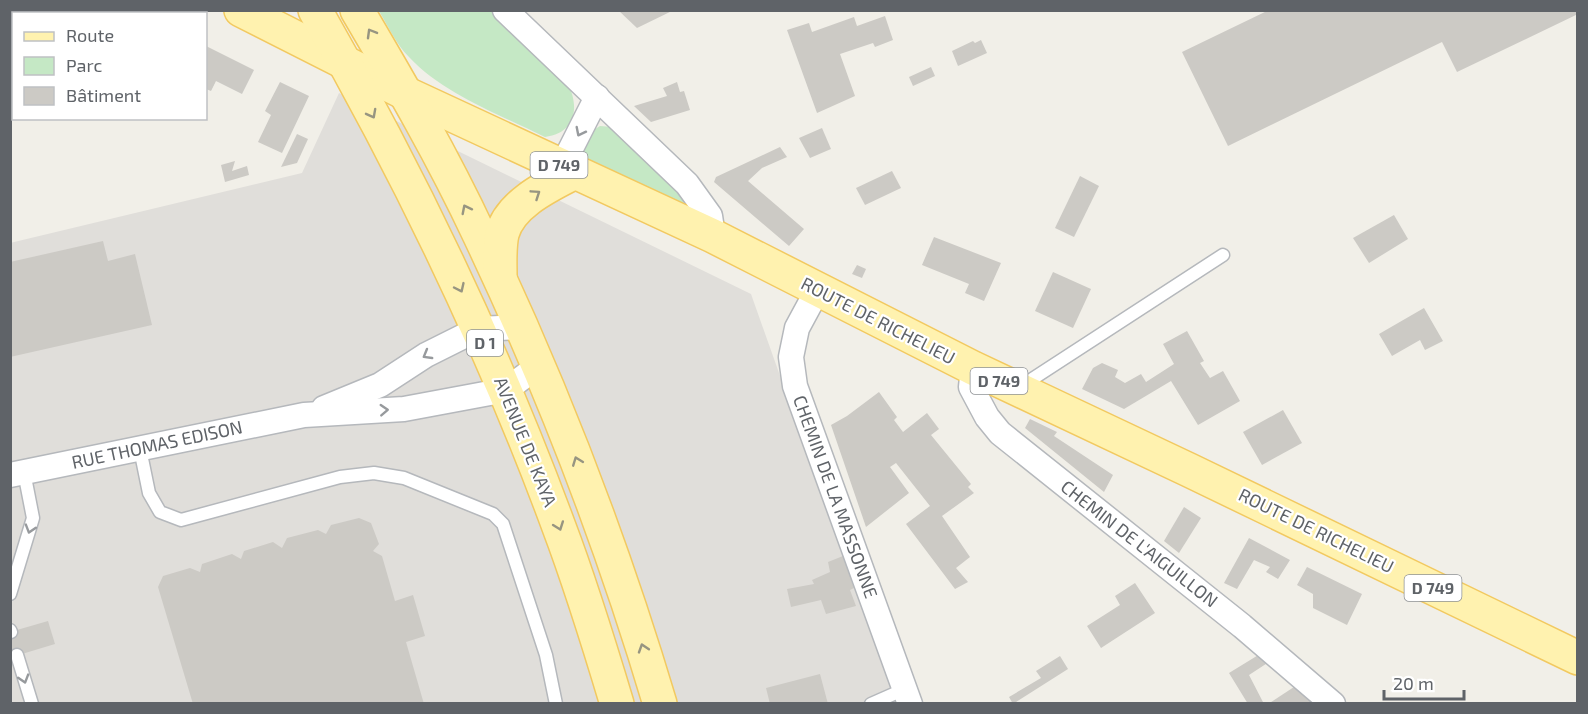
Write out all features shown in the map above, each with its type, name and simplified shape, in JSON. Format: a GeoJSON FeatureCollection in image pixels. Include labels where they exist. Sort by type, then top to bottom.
{"type":"FeatureCollection","features":[{"type":"Feature","properties":{"kind":"main road","name":"D 749"},"geometry":{"type":"LineString","coordinates":[[241,10],[405,93]]}},
{"type":"Feature","properties":{"kind":"main road","name":"D 1"},"geometry":{"type":"LineString","coordinates":[[315,10],[345,63]]}},
{"type":"Feature","properties":{"kind":"main road","name":"D 1"},"geometry":{"type":"LineString","coordinates":[[357,10],[405,93],[474,223],[521,327],[569,439],[598,516],[635,621],[660,704]]}},
{"type":"Feature","properties":{"kind":"main road","name":"AVENUE DE KAYA"},"geometry":{"type":"LineString","coordinates":[[345,63],[407,180],[506,390],[560,528],[617,704]]}},
{"type":"Feature","properties":{"kind":"main road","name":"ROUTE DE RICHELIEU"},"geometry":{"type":"LineString","coordinates":[[405,93],[713,236],[817,291],[973,368],[1190,470],[1578,658]]}},
{"type":"Feature","properties":{"kind":"main road"},"geometry":{"type":"LineString","coordinates":[[500,281],[502,232],[514,213],[568,169]]}},
{"type":"Feature","properties":{"kind":"street"},"geometry":{"type":"LineString","coordinates":[[506,10],[687,184],[711,216],[713,236]]}},
{"type":"Feature","properties":{"kind":"street"},"geometry":{"type":"LineString","coordinates":[[568,169],[597,97]]}},
{"type":"Feature","properties":{"kind":"street","name":"CHEMIN DE LA MASSONNE"},"geometry":{"type":"LineString","coordinates":[[817,291],[797,328],[791,357],[795,386],[908,696]]}},
{"type":"Feature","properties":{"kind":"street","name":"RUE THOMAS EDISON"},"geometry":{"type":"LineString","coordinates":[[304,415],[380,385],[426,355],[478,329],[521,327]]}},
{"type":"Feature","properties":{"kind":"street","name":"RUE THOMAS EDISON"},"geometry":{"type":"LineString","coordinates":[[17,474],[304,415],[404,409],[506,390],[538,366]]}},
{"type":"Feature","properties":{"kind":"street","name":"CHEMIN DE L'AIGUILLON"},"geometry":{"type":"LineString","coordinates":[[973,368],[971,387],[987,417],[1000,433],[1242,626],[1333,704]]}},
{"type":"Feature","properties":{"kind":"lane"},"geometry":{"type":"LineString","coordinates":[[1017,389],[1223,255]]}},
{"type":"Feature","properties":{"kind":"lane"},"geometry":{"type":"LineString","coordinates":[[140,449],[148,493],[160,512],[181,520],[340,477],[374,473],[405,477],[493,514],[503,524],[546,654],[556,704]]}},
{"type":"Feature","properties":{"kind":"lane"},"geometry":{"type":"LineString","coordinates":[[10,594],[33,518],[17,474]]}},
{"type":"Feature","properties":{"kind":"lane"},"geometry":{"type":"LineString","coordinates":[[17,655],[32,704]]}},
{"type":"Feature","properties":{"kind":"lane"},"geometry":{"type":"LineString","coordinates":[[871,704],[908,696]]}},
{"type":"Feature","properties":{"kind":"shaded area"},"geometry":{"type":"Polygon","coordinates":[[[339,93],[751,294],[896,703],[11,703],[10,243],[302,173],[339,93]]]}},
{"type":"Feature","properties":{"kind":"green space"},"geometry":{"type":"Polygon","coordinates":[[[379,11],[493,11],[563,76],[569,85],[574,104],[571,122],[557,134],[545,137],[455,93],[423,70],[404,52],[379,11]]]}},
{"type":"Feature","properties":{"kind":"green space"},"geometry":{"type":"Polygon","coordinates":[[[600,126],[612,127],[685,199],[683,204],[590,161],[582,148],[592,131],[600,126]]]}},
{"type":"Feature","properties":{"kind":"building"},"geometry":{"type":"Polygon","coordinates":[[[18,10],[47,10],[50,12],[21,12],[18,10]]]}},
{"type":"Feature","properties":{"kind":"building"},"geometry":{"type":"Polygon","coordinates":[[[618,10],[674,10],[637,28],[618,10]]]}},
{"type":"Feature","properties":{"kind":"building"},"geometry":{"type":"Polygon","coordinates":[[[1269,10],[1578,10],[1578,14],[1457,72],[1442,42],[1228,146],[1182,52],[1269,10]]]}},
{"type":"Feature","properties":{"kind":"building"},"geometry":{"type":"Polygon","coordinates":[[[885,16],[893,40],[875,47],[873,43],[840,54],[855,96],[817,113],[787,30],[809,23],[812,32],[854,17],[857,26],[885,16]]]}},
{"type":"Feature","properties":{"kind":"building"},"geometry":{"type":"Polygon","coordinates":[[[981,40],[987,53],[958,66],[952,51],[973,41],[975,43],[981,40]]]}},
{"type":"Feature","properties":{"kind":"building"},"geometry":{"type":"Polygon","coordinates":[[[12,42],[12,70],[10,70],[10,43],[12,42]]]}},
{"type":"Feature","properties":{"kind":"building"},"geometry":{"type":"Polygon","coordinates":[[[207,46],[254,70],[242,94],[216,81],[211,91],[207,89],[207,46]]]}},
{"type":"Feature","properties":{"kind":"building"},"geometry":{"type":"Polygon","coordinates":[[[931,67],[935,76],[913,86],[909,77],[931,67]]]}},
{"type":"Feature","properties":{"kind":"building"},"geometry":{"type":"Polygon","coordinates":[[[280,82],[309,96],[282,153],[258,142],[271,115],[265,111],[280,82]]]}},
{"type":"Feature","properties":{"kind":"building"},"geometry":{"type":"Polygon","coordinates":[[[677,82],[680,92],[684,91],[690,110],[651,122],[634,106],[667,96],[663,88],[677,82]]]}},
{"type":"Feature","properties":{"kind":"building"},"geometry":{"type":"Polygon","coordinates":[[[822,128],[831,149],[810,158],[799,138],[822,128]]]}},
{"type":"Feature","properties":{"kind":"building"},"geometry":{"type":"Polygon","coordinates":[[[297,134],[308,139],[297,163],[281,167],[297,134]]]}},
{"type":"Feature","properties":{"kind":"building"},"geometry":{"type":"Polygon","coordinates":[[[780,147],[787,157],[762,168],[748,181],[804,229],[789,246],[714,182],[716,177],[780,147]]]}},
{"type":"Feature","properties":{"kind":"building"},"geometry":{"type":"Polygon","coordinates":[[[235,161],[232,171],[247,166],[249,175],[225,182],[221,165],[235,161]]]}},
{"type":"Feature","properties":{"kind":"building"},"geometry":{"type":"Polygon","coordinates":[[[892,171],[901,188],[865,205],[856,188],[892,171]]]}},
{"type":"Feature","properties":{"kind":"building"},"geometry":{"type":"Polygon","coordinates":[[[1080,176],[1099,186],[1074,237],[1055,228],[1080,176]]]}},
{"type":"Feature","properties":{"kind":"building"},"geometry":{"type":"Polygon","coordinates":[[[1394,215],[1408,239],[1369,263],[1353,238],[1394,215]]]}},
{"type":"Feature","properties":{"kind":"building"},"geometry":{"type":"Polygon","coordinates":[[[934,237],[1001,263],[984,301],[965,293],[969,284],[922,265],[934,237]]]}},
{"type":"Feature","properties":{"kind":"building"},"geometry":{"type":"Polygon","coordinates":[[[103,241],[108,261],[135,254],[152,325],[10,357],[10,262],[103,241]]]}},
{"type":"Feature","properties":{"kind":"building"},"geometry":{"type":"Polygon","coordinates":[[[857,265],[866,269],[862,278],[852,274],[857,265]]]}},
{"type":"Feature","properties":{"kind":"building"},"geometry":{"type":"Polygon","coordinates":[[[1053,272],[1091,289],[1073,328],[1035,311],[1053,272]]]}},
{"type":"Feature","properties":{"kind":"building"},"geometry":{"type":"Polygon","coordinates":[[[1424,308],[1443,341],[1425,350],[1420,340],[1392,356],[1379,334],[1424,308]]]}},
{"type":"Feature","properties":{"kind":"building"},"geometry":{"type":"Polygon","coordinates":[[[1187,331],[1204,361],[1200,363],[1210,378],[1223,371],[1240,401],[1198,425],[1171,381],[1124,409],[1082,389],[1093,368],[1102,363],[1118,370],[1115,377],[1125,383],[1141,374],[1146,382],[1174,364],[1163,344],[1187,331]]]}},
{"type":"Feature","properties":{"kind":"building"},"geometry":{"type":"Polygon","coordinates":[[[879,392],[897,417],[894,420],[903,432],[927,413],[939,429],[931,435],[971,484],[968,487],[974,493],[942,516],[970,557],[956,568],[968,582],[955,589],[906,524],[930,506],[896,463],[890,467],[909,493],[866,527],[831,425],[879,392]]]}},
{"type":"Feature","properties":{"kind":"building"},"geometry":{"type":"Polygon","coordinates":[[[1283,410],[1302,443],[1262,465],[1243,432],[1283,410]]]}},
{"type":"Feature","properties":{"kind":"building"},"geometry":{"type":"Polygon","coordinates":[[[1030,419],[1057,432],[1054,436],[1113,475],[1104,492],[1025,428],[1030,419]]]}},
{"type":"Feature","properties":{"kind":"building"},"geometry":{"type":"Polygon","coordinates":[[[1184,507],[1201,518],[1179,553],[1164,541],[1184,507]]]}},
{"type":"Feature","properties":{"kind":"building"},"geometry":{"type":"Polygon","coordinates":[[[359,518],[371,523],[379,544],[373,551],[382,556],[395,601],[413,595],[425,636],[406,642],[424,704],[193,704],[158,587],[163,576],[190,568],[200,572],[202,564],[232,554],[241,559],[244,551],[273,542],[282,548],[287,538],[318,530],[326,534],[331,525],[359,518]]]}},
{"type":"Feature","properties":{"kind":"building"},"geometry":{"type":"Polygon","coordinates":[[[1249,538],[1290,560],[1278,579],[1266,572],[1270,567],[1254,560],[1237,589],[1224,583],[1249,538]]]}},
{"type":"Feature","properties":{"kind":"building"},"geometry":{"type":"Polygon","coordinates":[[[843,556],[854,588],[850,590],[856,606],[826,614],[821,600],[791,607],[787,589],[814,584],[812,580],[830,572],[828,562],[843,556]]]}},
{"type":"Feature","properties":{"kind":"building"},"geometry":{"type":"Polygon","coordinates":[[[1307,567],[1362,594],[1347,625],[1313,608],[1313,594],[1297,585],[1307,567]]]}},
{"type":"Feature","properties":{"kind":"building"},"geometry":{"type":"Polygon","coordinates":[[[1135,583],[1155,613],[1101,648],[1087,626],[1120,605],[1115,596],[1135,583]]]}},
{"type":"Feature","properties":{"kind":"building"},"geometry":{"type":"Polygon","coordinates":[[[48,621],[55,644],[12,657],[10,632],[48,621]]]}},
{"type":"Feature","properties":{"kind":"building"},"geometry":{"type":"Polygon","coordinates":[[[1260,654],[1272,660],[1249,675],[1264,704],[1248,704],[1229,673],[1260,654]]]}},
{"type":"Feature","properties":{"kind":"building"},"geometry":{"type":"Polygon","coordinates":[[[1060,656],[1068,669],[1013,704],[1009,697],[1041,678],[1036,671],[1060,656]]]}},
{"type":"Feature","properties":{"kind":"building"},"geometry":{"type":"Polygon","coordinates":[[[820,674],[828,704],[770,704],[766,688],[820,674]]]}},
{"type":"Feature","properties":{"kind":"building"},"geometry":{"type":"Polygon","coordinates":[[[1297,685],[1314,704],[1268,704],[1297,685]]]}}]}
